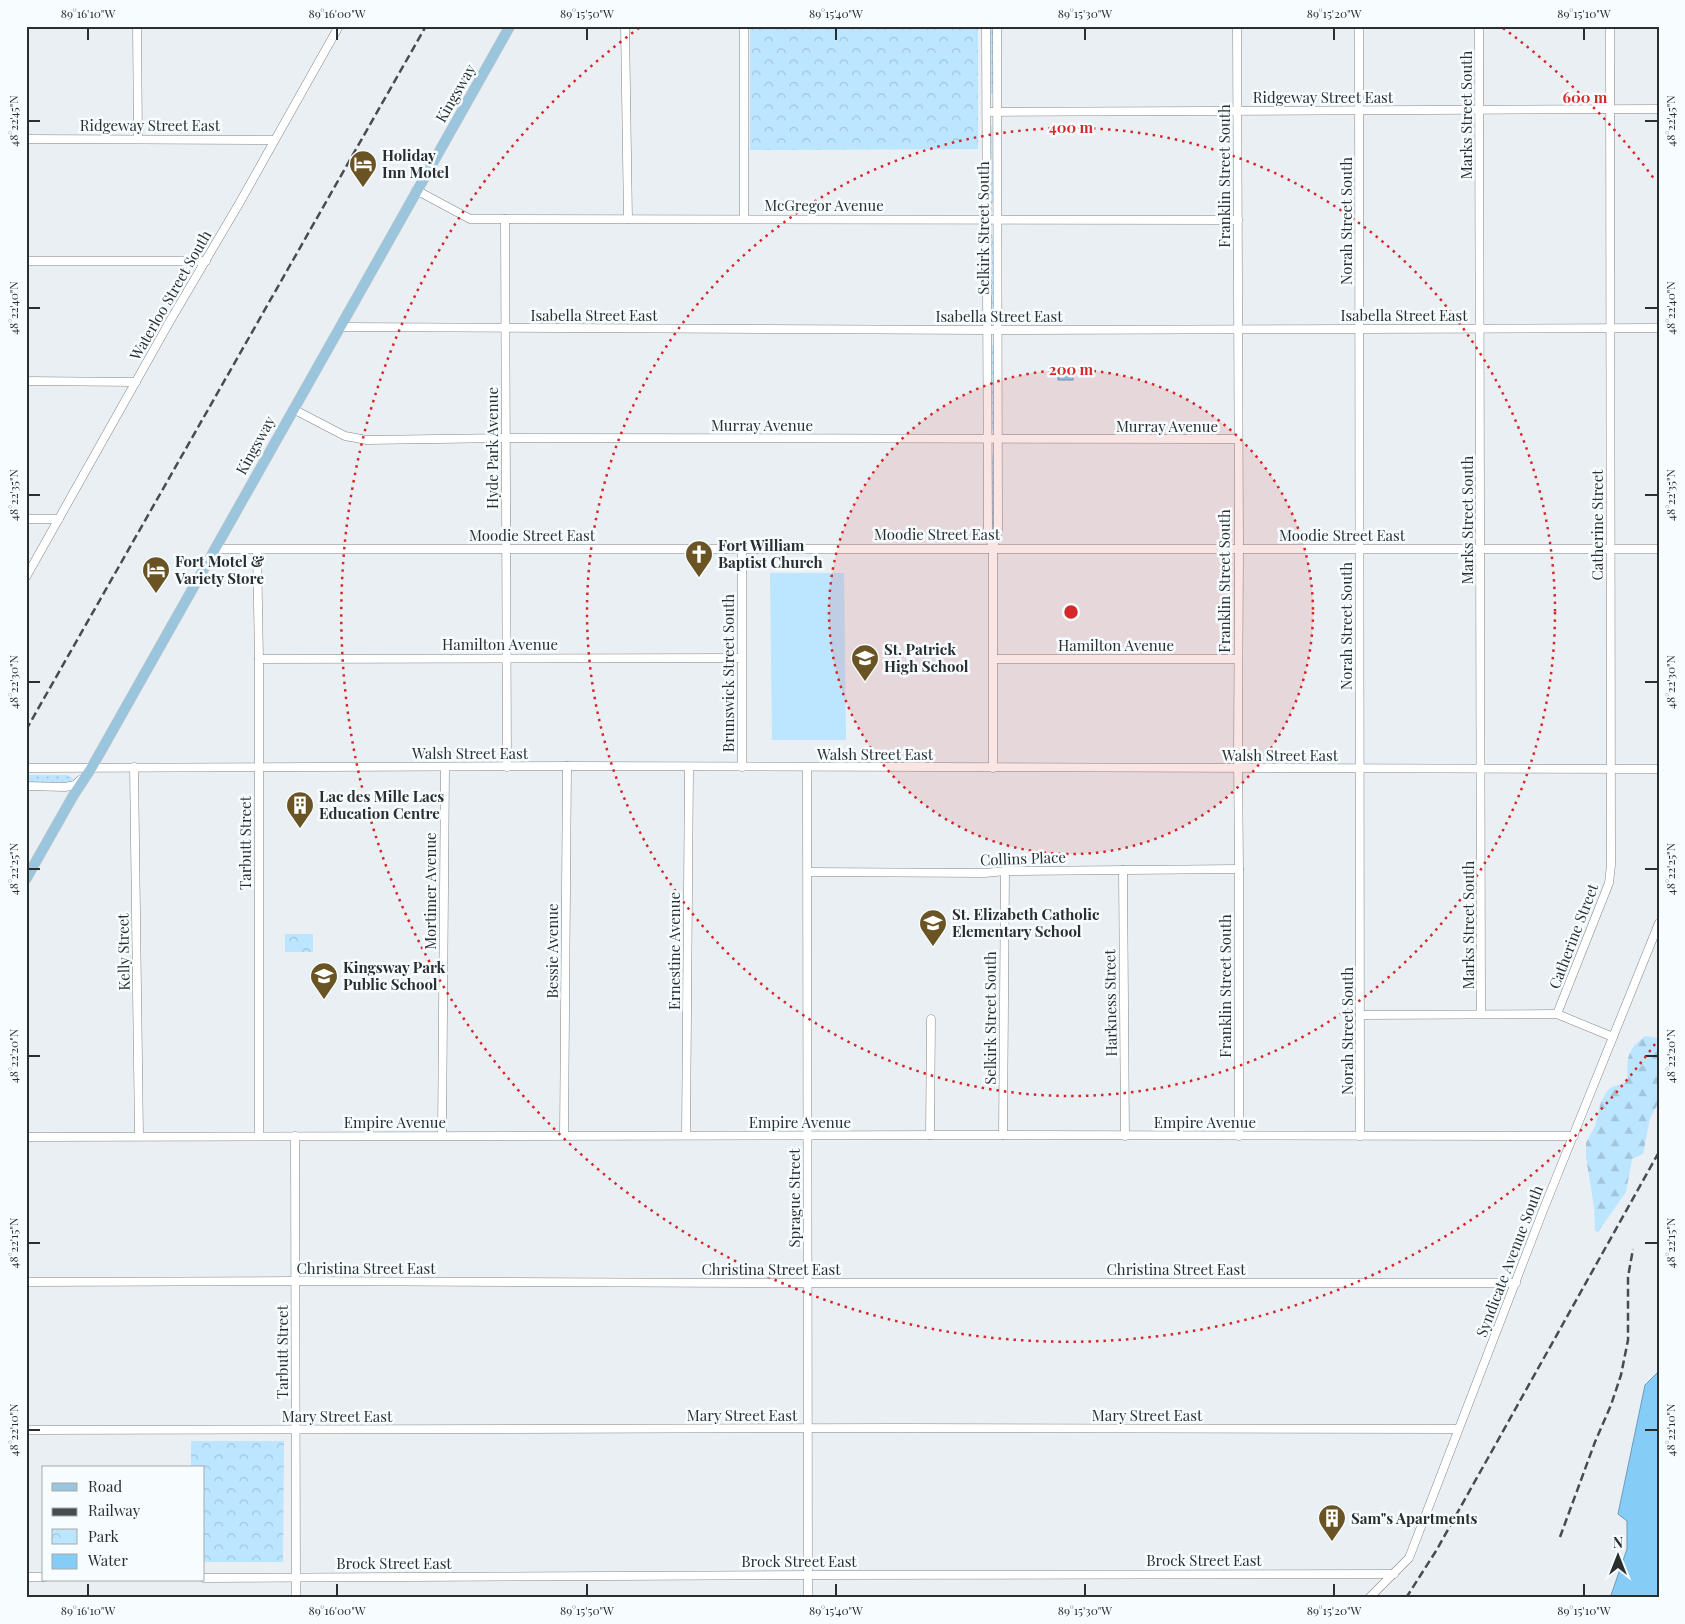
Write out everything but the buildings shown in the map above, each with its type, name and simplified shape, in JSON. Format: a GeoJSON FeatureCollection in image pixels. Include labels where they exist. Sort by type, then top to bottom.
{"type":"FeatureCollection","features":[{"type":"Feature","properties":{"kind":"main road","name":"Kingsway"},"geometry":{"type":"LineString","coordinates":[[26,879],[92,767],[510,26]]}},
{"type":"Feature","properties":{"kind":"street"},"geometry":{"type":"LineString","coordinates":[[137,26],[138,139]]}},
{"type":"Feature","properties":{"kind":"street","name":"Waterloo Street South"},"geometry":{"type":"LineString","coordinates":[[26,577],[339,26]]}},
{"type":"Feature","properties":{"kind":"street"},"geometry":{"type":"LineString","coordinates":[[625,26],[628,219]]}},
{"type":"Feature","properties":{"kind":"street"},"geometry":{"type":"LineString","coordinates":[[744,26],[744,219]]}},
{"type":"Feature","properties":{"kind":"street","name":"Selkirk Street South"},"geometry":{"type":"LineString","coordinates":[[986,26],[988,532],[993,548],[993,768]]}},
{"type":"Feature","properties":{"kind":"street","name":"Selkirk Street South"},"geometry":{"type":"LineString","coordinates":[[993,548],[998,531],[996,26]]}},
{"type":"Feature","properties":{"kind":"street","name":"Franklin Street South"},"geometry":{"type":"LineString","coordinates":[[1237,26],[1238,769],[1240,869],[1238,1136]]}},
{"type":"Feature","properties":{"kind":"street","name":"Norah Street South"},"geometry":{"type":"LineString","coordinates":[[1359,26],[1360,1136]]}},
{"type":"Feature","properties":{"kind":"street","name":"Marks Street South"},"geometry":{"type":"LineString","coordinates":[[1479,26],[1482,1014]]}},
{"type":"Feature","properties":{"kind":"street","name":"Catherine Street"},"geometry":{"type":"LineString","coordinates":[[1557,1014],[1609,883],[1611,865],[1610,26]]}},
{"type":"Feature","properties":{"kind":"street","name":"Ridgeway Street East"},"geometry":{"type":"LineString","coordinates":[[987,112],[1659,109]]}},
{"type":"Feature","properties":{"kind":"street","name":"Ridgeway Street East"},"geometry":{"type":"LineString","coordinates":[[26,139],[274,140]]}},
{"type":"Feature","properties":{"kind":"street","name":"McGregor Avenue"},"geometry":{"type":"LineString","coordinates":[[416,190],[470,219],[1238,220]]}},
{"type":"Feature","properties":{"kind":"street","name":"Hyde Park Avenue"},"geometry":{"type":"LineString","coordinates":[[505,219],[507,767]]}},
{"type":"Feature","properties":{"kind":"street"},"geometry":{"type":"LineString","coordinates":[[26,261],[206,261]]}},
{"type":"Feature","properties":{"kind":"street","name":"Isabella Street East"},"geometry":{"type":"LineString","coordinates":[[340,327],[988,330],[1659,328]]}},
{"type":"Feature","properties":{"kind":"street"},"geometry":{"type":"LineString","coordinates":[[26,381],[136,382]]}},
{"type":"Feature","properties":{"kind":"street","name":"Murray Avenue"},"geometry":{"type":"LineString","coordinates":[[293,409],[345,436],[367,440],[506,438],[1238,440]]}},
{"type":"Feature","properties":{"kind":"street"},"geometry":{"type":"LineString","coordinates":[[26,519],[59,519]]}},
{"type":"Feature","properties":{"kind":"street","name":"Brunswick Street South"},"geometry":{"type":"LineString","coordinates":[[742,548],[742,767]]}},
{"type":"Feature","properties":{"kind":"street","name":"Moodie Street East"},"geometry":{"type":"LineString","coordinates":[[214,549],[1659,549]]}},
{"type":"Feature","properties":{"kind":"street","name":"Tarbutt Street"},"geometry":{"type":"LineString","coordinates":[[257,550],[259,659],[259,1136]]}},
{"type":"Feature","properties":{"kind":"street","name":"Hamilton Avenue"},"geometry":{"type":"LineString","coordinates":[[259,659],[741,658]]}},
{"type":"Feature","properties":{"kind":"street","name":"Hamilton Avenue"},"geometry":{"type":"LineString","coordinates":[[994,659],[1238,659]]}},
{"type":"Feature","properties":{"kind":"street","name":"Walsh Street East"},"geometry":{"type":"LineString","coordinates":[[26,768],[567,766],[689,768],[1659,769]]}},
{"type":"Feature","properties":{"kind":"street","name":"Bessie Avenue"},"geometry":{"type":"LineString","coordinates":[[564,1135],[567,766]]}},
{"type":"Feature","properties":{"kind":"street"},"geometry":{"type":"LineString","coordinates":[[26,786],[75,786],[92,767]]}},
{"type":"Feature","properties":{"kind":"street","name":"Kelly Street"},"geometry":{"type":"LineString","coordinates":[[134,767],[139,1136]]}},
{"type":"Feature","properties":{"kind":"street","name":"Mortimer Avenue"},"geometry":{"type":"LineString","coordinates":[[442,1135],[445,767]]}},
{"type":"Feature","properties":{"kind":"street","name":"Ernestine Avenue"},"geometry":{"type":"LineString","coordinates":[[686,1135],[689,768]]}},
{"type":"Feature","properties":{"kind":"street","name":"Sprague Street"},"geometry":{"type":"LineString","coordinates":[[807,768],[808,1598]]}},
{"type":"Feature","properties":{"kind":"street","name":"Collins Place"},"geometry":{"type":"LineString","coordinates":[[808,872],[984,873],[1005,871],[1240,869]]}},
{"type":"Feature","properties":{"kind":"street","name":"Harkness Street"},"geometry":{"type":"LineString","coordinates":[[1123,870],[1125,1136]]}},
{"type":"Feature","properties":{"kind":"street","name":"Selkirk Street South"},"geometry":{"type":"LineString","coordinates":[[1003,1135],[1005,871]]}},
{"type":"Feature","properties":{"kind":"street","name":"Syndicate Avenue South"},"geometry":{"type":"LineString","coordinates":[[1369,1598],[1409,1558],[1659,923]]}},
{"type":"Feature","properties":{"kind":"street"},"geometry":{"type":"LineString","coordinates":[[1360,1015],[1557,1014],[1613,1037]]}},
{"type":"Feature","properties":{"kind":"street"},"geometry":{"type":"LineString","coordinates":[[930,1135],[931,1019]]}},
{"type":"Feature","properties":{"kind":"street","name":"Empire Avenue"},"geometry":{"type":"LineString","coordinates":[[26,1137],[442,1135],[1574,1136]]}},
{"type":"Feature","properties":{"kind":"street","name":"Tarbutt Street"},"geometry":{"type":"LineString","coordinates":[[295,1136],[296,1598]]}},
{"type":"Feature","properties":{"kind":"street","name":"Christina Street East"},"geometry":{"type":"LineString","coordinates":[[26,1282],[1516,1283]]}},
{"type":"Feature","properties":{"kind":"street","name":"Mary Street East"},"geometry":{"type":"LineString","coordinates":[[26,1430],[807,1428],[1458,1430]]}},
{"type":"Feature","properties":{"kind":"street","name":"Brock Street East"},"geometry":{"type":"LineString","coordinates":[[205,1578],[1394,1574]]}},
{"type":"Feature","properties":{"kind":"street"},"geometry":{"type":"LineString","coordinates":[[26,1577],[42,1577]]}},
{"type":"Feature","properties":{"kind":"green space"},"geometry":{"type":"Polygon","coordinates":[[[750,26],[978,26],[978,149],[750,150],[750,26]]]}},
{"type":"Feature","properties":{"kind":"green space"},"geometry":{"type":"Polygon","coordinates":[[[990,26],[993,26],[993,92],[991,94],[990,26]]]}},
{"type":"Feature","properties":{"kind":"green space"},"geometry":{"type":"Polygon","coordinates":[[[991,126],[993,202],[991,204],[991,126]]]}},
{"type":"Feature","properties":{"kind":"green space"},"geometry":{"type":"Polygon","coordinates":[[[991,236],[994,311],[992,313],[991,236]]]}},
{"type":"Feature","properties":{"kind":"green space"},"geometry":{"type":"Polygon","coordinates":[[[991,345],[994,347],[993,430],[991,429],[991,345]]]}},
{"type":"Feature","properties":{"kind":"green space"},"geometry":{"type":"Polygon","coordinates":[[[993,454],[993,532],[991,531],[991,455],[993,454]]]}},
{"type":"Feature","properties":{"kind":"green space"},"geometry":{"type":"Polygon","coordinates":[[[770,573],[844,573],[846,740],[772,740],[770,573]]]}},
{"type":"Feature","properties":{"kind":"green space"},"geometry":{"type":"Polygon","coordinates":[[[26,775],[68,775],[74,779],[70,782],[26,782],[26,775]]]}},
{"type":"Feature","properties":{"kind":"green space"},"geometry":{"type":"Polygon","coordinates":[[[285,934],[313,934],[313,952],[285,952],[285,934]]]}},
{"type":"Feature","properties":{"kind":"green space"},"geometry":{"type":"Polygon","coordinates":[[[1645,1036],[1659,1038],[1659,1102],[1650,1118],[1643,1154],[1632,1159],[1626,1192],[1598,1232],[1595,1231],[1586,1143],[1595,1126],[1601,1102],[1607,1091],[1628,1079],[1627,1065],[1629,1054],[1645,1036]]]}},
{"type":"Feature","properties":{"kind":"green space"},"geometry":{"type":"Polygon","coordinates":[[[191,1441],[284,1441],[283,1562],[205,1562],[205,1466],[191,1466],[191,1441]]]}},
{"type":"Feature","properties":{"kind":"water"},"geometry":{"type":"Polygon","coordinates":[[[1058,368],[1073,368],[1073,380],[1058,380],[1058,368]]]}},
{"type":"Feature","properties":{"kind":"water"},"geometry":{"type":"Polygon","coordinates":[[[1659,1371],[1659,1598],[1610,1598],[1627,1549],[1627,1521],[1618,1514],[1645,1385],[1659,1371]]]}},
{"type":"Feature","properties":{"kind":"railway"},"geometry":{"type":"LineString","coordinates":[[26,730],[426,26]]}},
{"type":"Feature","properties":{"kind":"railway"},"geometry":{"type":"LineString","coordinates":[[1406,1598],[1436,1551],[1659,1152]]}},
{"type":"Feature","properties":{"kind":"railway"},"geometry":{"type":"LineString","coordinates":[[1560,1537],[1621,1375],[1628,1340],[1628,1277],[1633,1249]]}},
{"type":"Feature","properties":{"kind":"place","name":"Holiday Inn Motel"},"geometry":{"type":"Point","coordinates":[363,188]}},
{"type":"Feature","properties":{"kind":"place","name":"Fort William Baptist Church"},"geometry":{"type":"Point","coordinates":[699,578]}},
{"type":"Feature","properties":{"kind":"place","name":"Fort Motel & Variety Store"},"geometry":{"type":"Point","coordinates":[156,594]}},
{"type":"Feature","properties":{"kind":"place","name":"St. Patrick High School"},"geometry":{"type":"Point","coordinates":[865,682]}},
{"type":"Feature","properties":{"kind":"place","name":"Lac des Mille Lacs Education Centre"},"geometry":{"type":"Point","coordinates":[300,829]}},
{"type":"Feature","properties":{"kind":"place","name":"St. Elizabeth Catholic Elementary School"},"geometry":{"type":"Point","coordinates":[933,947]}},
{"type":"Feature","properties":{"kind":"place","name":"Kingsway Park Public School"},"geometry":{"type":"Point","coordinates":[324,1000]}},
{"type":"Feature","properties":{"kind":"place","name":"Sam\"s Apartments"},"geometry":{"type":"Point","coordinates":[1332,1542]}}]}
